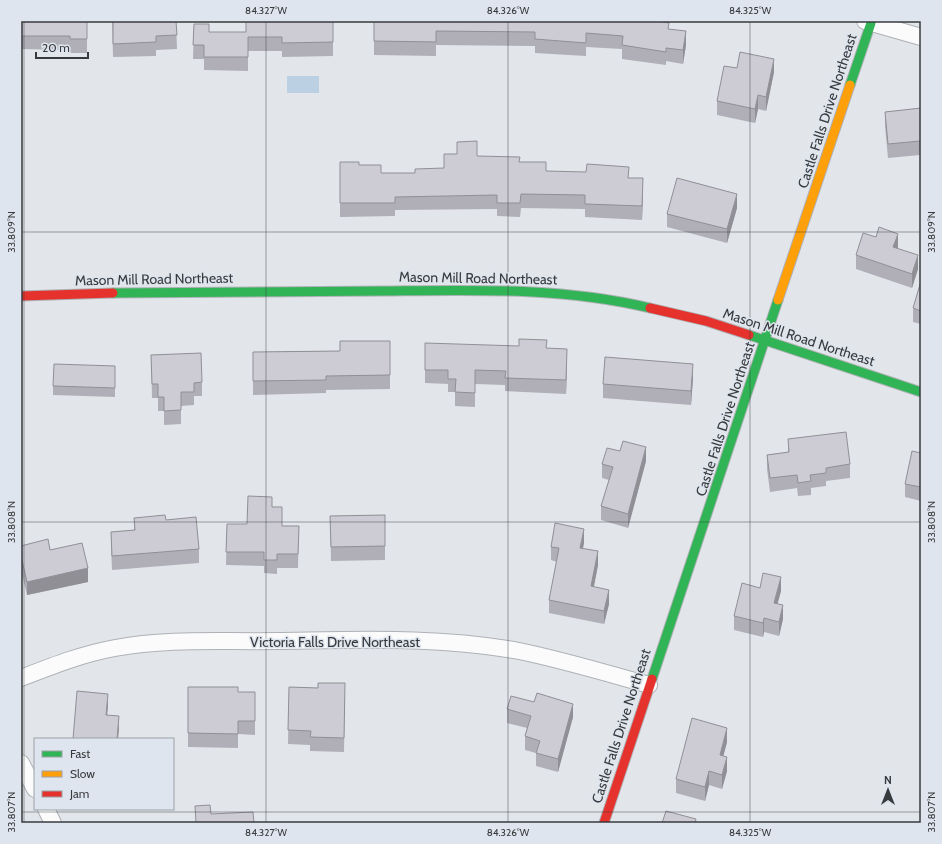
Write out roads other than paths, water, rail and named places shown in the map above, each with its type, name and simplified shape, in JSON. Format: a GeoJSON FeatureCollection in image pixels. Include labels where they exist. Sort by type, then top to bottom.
{"type":"FeatureCollection","features":[{"type":"Feature","properties":{"kind":"street"},"geometry":{"type":"LineString","coordinates":[[868,22],[921,37]]}},
{"type":"Feature","properties":{"kind":"street","name":"Castle Falls Drive Northeast"},"geometry":{"type":"LineString","coordinates":[[604,823],[649,685],[705,524],[766,340],[868,22]]}},
{"type":"Feature","properties":{"kind":"street","name":"Mason Mill Road Northeast"},"geometry":{"type":"LineString","coordinates":[[21,296],[58,294],[467,290],[564,294],[630,303],[706,321],[921,392]]}},
{"type":"Feature","properties":{"kind":"street","name":"Victoria Falls Drive Northeast"},"geometry":{"type":"LineString","coordinates":[[21,678],[75,657],[136,645],[184,642],[365,640],[460,644],[518,651],[576,664],[649,685]]}},
{"type":"Feature","properties":{"kind":"street"},"geometry":{"type":"LineString","coordinates":[[21,763],[34,787]]}},
{"type":"Feature","properties":{"kind":"street"},"geometry":{"type":"LineString","coordinates":[[46,810],[53,823]]}},
{"type":"Feature","properties":{"kind":"water"},"geometry":{"type":"Polygon","coordinates":[[[287,76],[319,76],[319,93],[287,93],[287,76]]]}}]}
